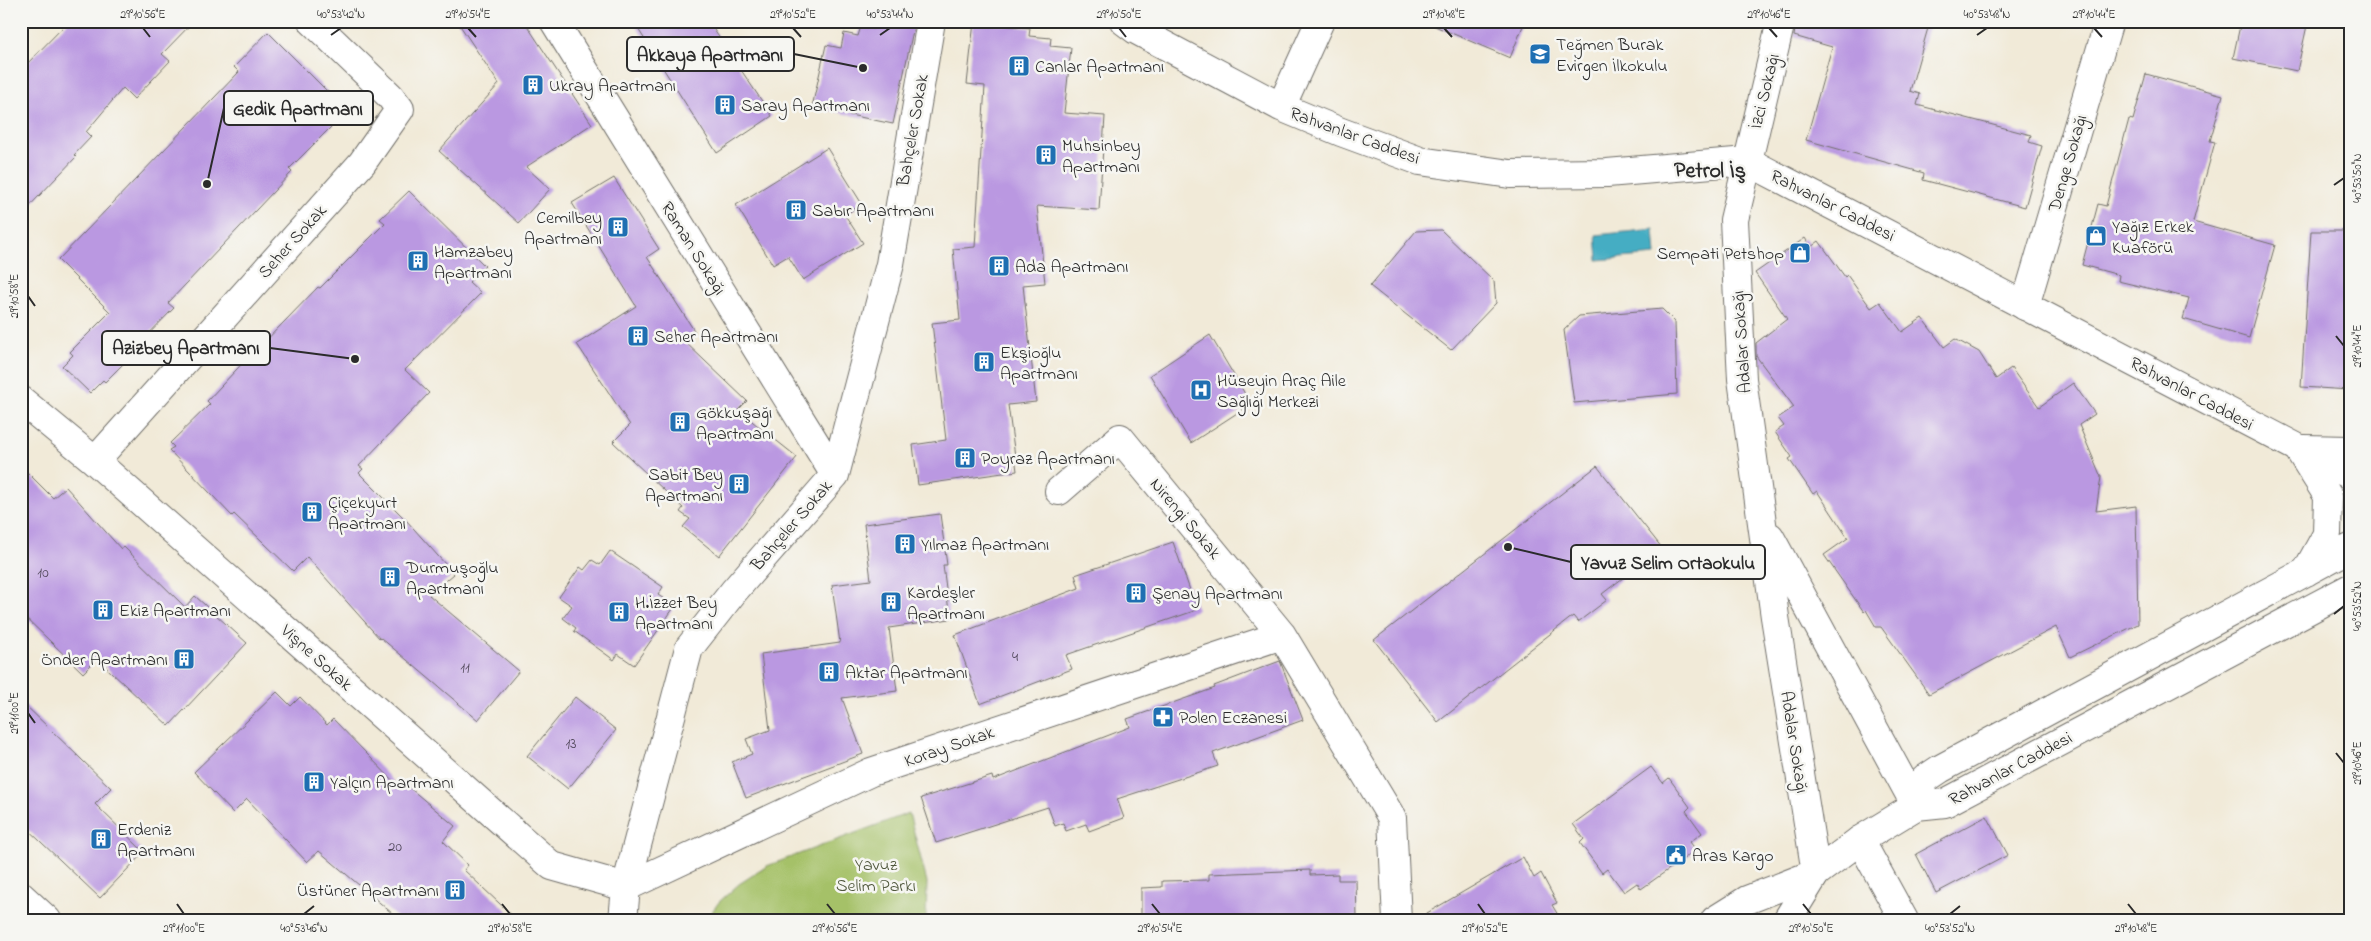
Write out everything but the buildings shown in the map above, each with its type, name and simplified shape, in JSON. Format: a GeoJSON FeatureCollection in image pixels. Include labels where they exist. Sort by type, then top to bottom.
{"type":"FeatureCollection","features":[{"type":"Feature","properties":{"kind":"street","name":"Seher Sokak"},"geometry":{"type":"LineString","coordinates":[[95,460],[362,163],[400,109],[390,96],[312,21]]}},
{"type":"Feature","properties":{"kind":"street","name":"Raman Sokağı"},"geometry":{"type":"LineString","coordinates":[[554,21],[834,475]]}},
{"type":"Feature","properties":{"kind":"street","name":"Bahçeler Sokak"},"geometry":{"type":"LineString","coordinates":[[624,920],[626,887],[689,648],[734,591],[834,475],[890,264],[931,21]]}},
{"type":"Feature","properties":{"kind":"street"},"geometry":{"type":"LineString","coordinates":[[1282,108],[1320,21]]}},
{"type":"Feature","properties":{"kind":"street","name":"İzci Sokağı"},"geometry":{"type":"LineString","coordinates":[[1747,161],[1781,21]]}},
{"type":"Feature","properties":{"kind":"street","name":"Denge Sokağı"},"geometry":{"type":"LineString","coordinates":[[2025,306],[2109,21]]}},
{"type":"Feature","properties":{"kind":"street","name":"Rahvanlar Caddesi"},"geometry":{"type":"LineString","coordinates":[[1133,24],[1282,108],[1420,161],[1510,174],[1607,173],[1747,161],[2350,474]]}},
{"type":"Feature","properties":{"kind":"street","name":"Adalar Sokağı"},"geometry":{"type":"LineString","coordinates":[[1747,161],[1734,220],[1742,379],[1762,523],[1816,873]]}},
{"type":"Feature","properties":{"kind":"street","name":"Vişne Sokak"},"geometry":{"type":"LineString","coordinates":[[21,400],[95,460],[552,866],[626,887]]}},
{"type":"Feature","properties":{"kind":"street","name":"Nirengi Sokak"},"geometry":{"type":"LineString","coordinates":[[1059,491],[1120,438],[1282,635],[1392,818],[1397,920]]}},
{"type":"Feature","properties":{"kind":"street"},"geometry":{"type":"LineString","coordinates":[[2298,448],[2350,450]]}},
{"type":"Feature","properties":{"kind":"street"},"geometry":{"type":"LineString","coordinates":[[2298,448],[2328,496],[2328,534],[2306,572]]}},
{"type":"Feature","properties":{"kind":"street","name":"Adalar Sokağı"},"geometry":{"type":"LineString","coordinates":[[1762,523],[1916,806]]}},
{"type":"Feature","properties":{"kind":"street","name":"Rahvanlar Caddesi"},"geometry":{"type":"LineString","coordinates":[[2350,548],[1940,769],[1925,779],[1916,806],[1944,803],[2350,588]]}},
{"type":"Feature","properties":{"kind":"street","name":"Koray Sokak"},"geometry":{"type":"LineString","coordinates":[[626,887],[871,772],[1282,635]]}},
{"type":"Feature","properties":{"kind":"street"},"geometry":{"type":"LineString","coordinates":[[1715,920],[1747,900],[1816,873],[1860,840],[1916,806]]}},
{"type":"Feature","properties":{"kind":"street"},"geometry":{"type":"LineString","coordinates":[[1860,840],[1904,920]]}},
{"type":"Feature","properties":{"kind":"street"},"geometry":{"type":"LineString","coordinates":[[1787,920],[1816,873]]}},
{"type":"Feature","properties":{"kind":"street"},"geometry":{"type":"LineString","coordinates":[[21,896],[47,920]]}},
{"type":"Feature","properties":{"kind":"green space","name":"Yavuz Selim Parkı"},"geometry":{"type":"Polygon","coordinates":[[[909,813],[927,882],[926,920],[706,920],[719,902],[739,884],[767,866],[909,813]]]}},
{"type":"Feature","properties":{"kind":"water"},"geometry":{"type":"Polygon","coordinates":[[[1654,229],[1656,255],[1598,260],[1596,235],[1654,229]]]}},
{"type":"Feature","properties":{"kind":"place","name":"Teğmen Burak Evirgen İlkokulu"},"geometry":{"type":"Point","coordinates":[1540,54]}},
{"type":"Feature","properties":{"kind":"place","name":"Canlar Apartmanı"},"geometry":{"type":"Point","coordinates":[1019,66]}},
{"type":"Feature","properties":{"kind":"place","name":"Akkaya Apartmanı"},"geometry":{"type":"Point","coordinates":[863,68]}},
{"type":"Feature","properties":{"kind":"place","name":"Ukray Apartmanı"},"geometry":{"type":"Point","coordinates":[533,85]}},
{"type":"Feature","properties":{"kind":"place","name":"Saray Apartmanı"},"geometry":{"type":"Point","coordinates":[725,105]}},
{"type":"Feature","properties":{"kind":"place","name":"Muhsinbey Apartmanı"},"geometry":{"type":"Point","coordinates":[1046,155]}},
{"type":"Feature","properties":{"kind":"place","name":"Gedik Apartmanı"},"geometry":{"type":"Point","coordinates":[207,184]}},
{"type":"Feature","properties":{"kind":"place","name":"Sabır Apartmanı"},"geometry":{"type":"Point","coordinates":[796,210]}},
{"type":"Feature","properties":{"kind":"place","name":"Cemilbey Apartmanı"},"geometry":{"type":"Point","coordinates":[618,227]}},
{"type":"Feature","properties":{"kind":"place","name":"Yağız Erkek Kuaförü"},"geometry":{"type":"Point","coordinates":[2096,236]}},
{"type":"Feature","properties":{"kind":"place","name":"Sempati Petshop"},"geometry":{"type":"Point","coordinates":[1800,253]}},
{"type":"Feature","properties":{"kind":"place","name":"Hamzabey Apartmanı"},"geometry":{"type":"Point","coordinates":[418,261]}},
{"type":"Feature","properties":{"kind":"place","name":"Ada Apartmanı"},"geometry":{"type":"Point","coordinates":[999,266]}},
{"type":"Feature","properties":{"kind":"place","name":"Seher Apartmanı"},"geometry":{"type":"Point","coordinates":[638,336]}},
{"type":"Feature","properties":{"kind":"place","name":"Azizbey Apartmanı"},"geometry":{"type":"Point","coordinates":[355,359]}},
{"type":"Feature","properties":{"kind":"place","name":"Ekşioğlu Apartmanı"},"geometry":{"type":"Point","coordinates":[984,362]}},
{"type":"Feature","properties":{"kind":"place","name":"Hüseyin Araç Aile Sağlığı Merkezi"},"geometry":{"type":"Point","coordinates":[1201,390]}},
{"type":"Feature","properties":{"kind":"place","name":"Gökkuşağı Apartmanı"},"geometry":{"type":"Point","coordinates":[680,422]}},
{"type":"Feature","properties":{"kind":"place","name":"Poyraz Apartmanı"},"geometry":{"type":"Point","coordinates":[965,458]}},
{"type":"Feature","properties":{"kind":"place","name":"Sabit Bey Apartmanı"},"geometry":{"type":"Point","coordinates":[739,484]}},
{"type":"Feature","properties":{"kind":"place","name":"Çiçekyurt Apartmanı"},"geometry":{"type":"Point","coordinates":[312,512]}},
{"type":"Feature","properties":{"kind":"place","name":"Yılmaz Apartmanı"},"geometry":{"type":"Point","coordinates":[905,544]}},
{"type":"Feature","properties":{"kind":"place","name":"Yavuz Selim Ortaokulu"},"geometry":{"type":"Point","coordinates":[1508,547]}},
{"type":"Feature","properties":{"kind":"place","name":"Durmuşoğlu Apartmanı"},"geometry":{"type":"Point","coordinates":[390,577]}},
{"type":"Feature","properties":{"kind":"place","name":"Şenay Apartmanı"},"geometry":{"type":"Point","coordinates":[1136,593]}},
{"type":"Feature","properties":{"kind":"place","name":"Kardeşler Apartmanı"},"geometry":{"type":"Point","coordinates":[891,602]}},
{"type":"Feature","properties":{"kind":"place","name":"Ekiz Apartmanı"},"geometry":{"type":"Point","coordinates":[103,610]}},
{"type":"Feature","properties":{"kind":"place","name":"H.İzzet Bey Apartmanı"},"geometry":{"type":"Point","coordinates":[619,612]}},
{"type":"Feature","properties":{"kind":"place","name":"Önder Apartmanı"},"geometry":{"type":"Point","coordinates":[184,659]}},
{"type":"Feature","properties":{"kind":"place","name":"Aktar Apartmanı"},"geometry":{"type":"Point","coordinates":[829,672]}},
{"type":"Feature","properties":{"kind":"place","name":"Polen Eczanesi"},"geometry":{"type":"Point","coordinates":[1163,717]}},
{"type":"Feature","properties":{"kind":"place","name":"Yalçın Apartmanı"},"geometry":{"type":"Point","coordinates":[314,782]}},
{"type":"Feature","properties":{"kind":"place","name":"Erdeniz Apartmanı"},"geometry":{"type":"Point","coordinates":[101,839]}},
{"type":"Feature","properties":{"kind":"place","name":"Aras Kargo"},"geometry":{"type":"Point","coordinates":[1676,855]}},
{"type":"Feature","properties":{"kind":"place","name":"Üstüner Apartmanı"},"geometry":{"type":"Point","coordinates":[455,890]}},
{"type":"Feature","properties":{"kind":"district","name":"Petrol İş"},"geometry":{"type":"Point","coordinates":[1710,169]}}]}
